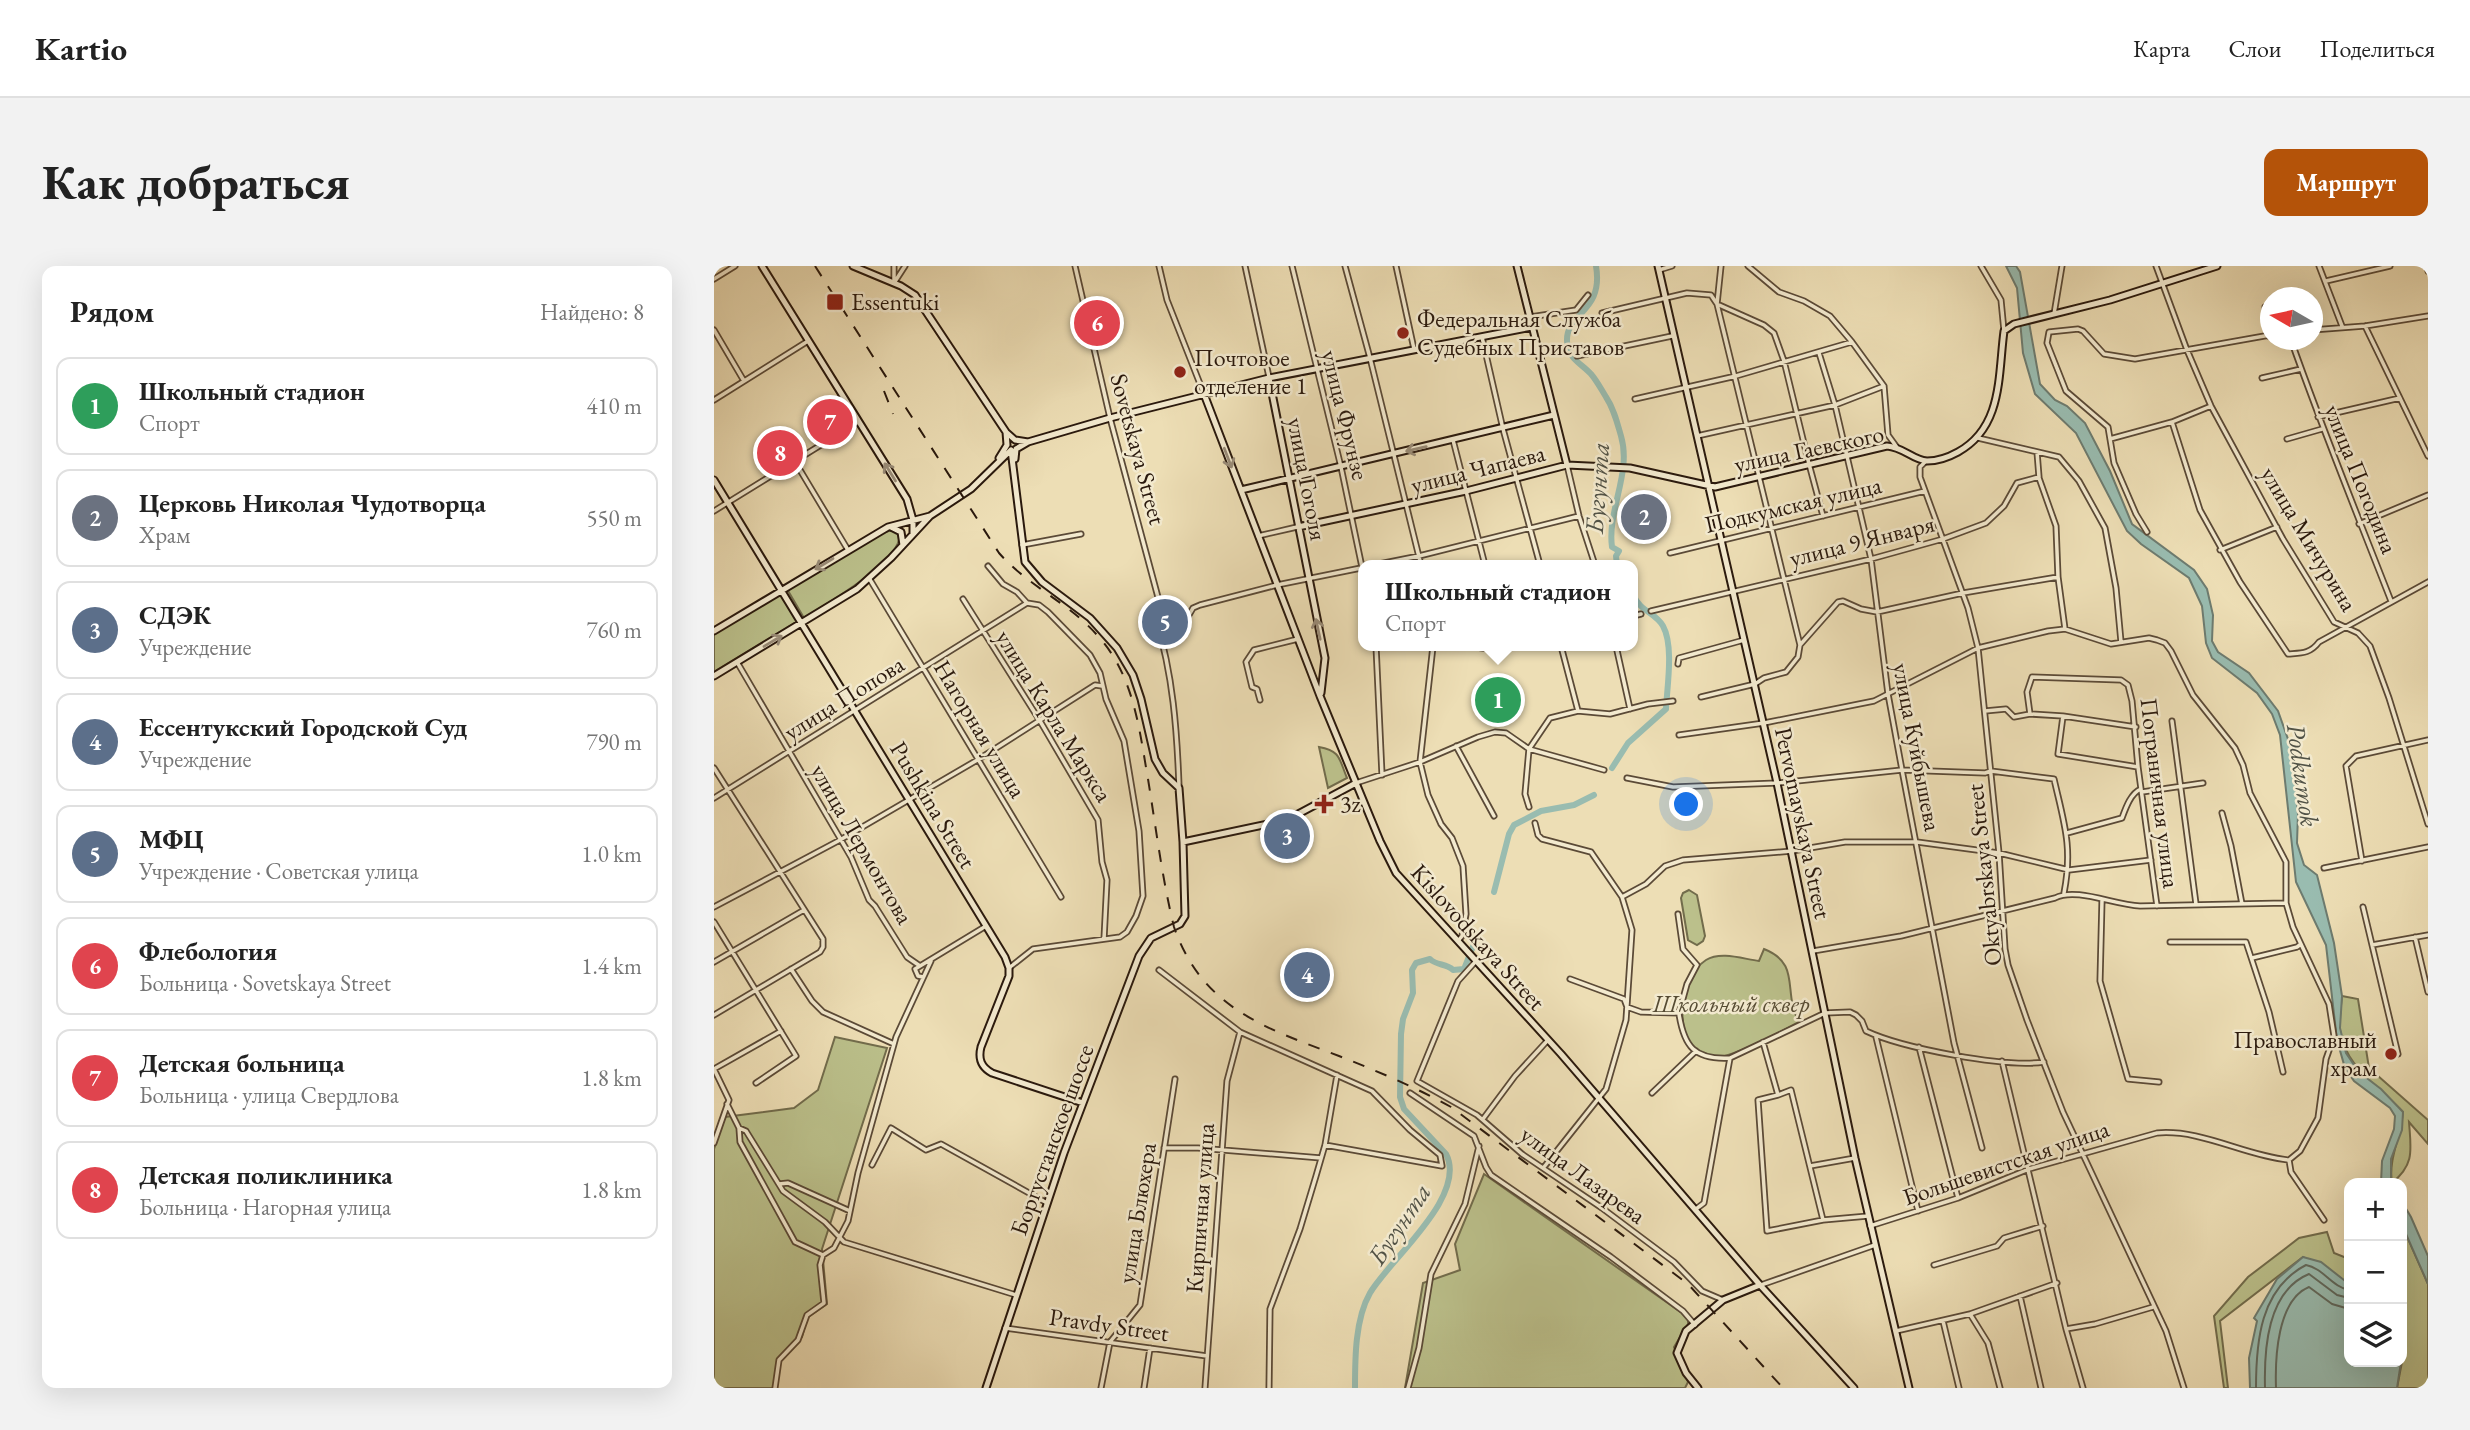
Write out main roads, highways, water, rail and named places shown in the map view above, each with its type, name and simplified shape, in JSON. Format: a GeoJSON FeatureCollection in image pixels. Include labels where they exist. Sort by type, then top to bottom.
{"type":"FeatureCollection","features":[{"type":"Feature","properties":{"kind":"water"},"geometry":{"type":"Polygon","coordinates":[[[2006,266],[2016,266],[2020,272],[2040,384],[2055,400],[2067,406],[2085,423],[2110,471],[2132,524],[2194,570],[2207,589],[2213,615],[2212,641],[2218,652],[2249,673],[2278,711],[2293,753],[2298,814],[2297,843],[2304,865],[2317,875],[2334,943],[2342,996],[2340,1028],[2346,1053],[2359,1072],[2381,1089],[2403,1112],[2402,1130],[2391,1159],[2391,1178],[2381,1178],[2382,1161],[2394,1129],[2395,1116],[2390,1108],[2354,1081],[2345,1068],[2337,1040],[2326,945],[2296,882],[2280,735],[2272,714],[2257,693],[2212,658],[2206,643],[2202,606],[2189,578],[2127,531],[2076,433],[2035,394],[2023,353],[2017,288],[2006,266]]]}},
{"type":"Feature","properties":{"kind":"water"},"geometry":{"type":"Polygon","coordinates":[[[2407,1210],[2428,1256],[2428,1284],[2407,1236],[2407,1210]]]}},
{"type":"Feature","properties":{"kind":"water"},"geometry":{"type":"Polygon","coordinates":[[[2303,1257],[2321,1262],[2344,1280],[2344,1367],[2400,1367],[2397,1388],[2250,1388],[2249,1358],[2257,1321],[2254,1318],[2277,1279],[2303,1257]]]}},
{"type":"Feature","properties":{"kind":"waterway","name":"Бугунта"},"geometry":{"type":"LineString","coordinates":[[1596,266],[1595,293],[1572,324],[1567,341],[1572,356],[1593,377],[1609,402],[1621,436],[1624,464],[1611,533],[1612,547],[1619,551],[1616,560]]}},
{"type":"Feature","properties":{"kind":"waterway","name":"Бугунта"},"geometry":{"type":"LineString","coordinates":[[1612,768],[1628,743],[1666,709],[1669,667],[1666,634],[1660,621],[1638,602]]}},
{"type":"Feature","properties":{"kind":"waterway","name":"Бугунта"},"geometry":{"type":"LineString","coordinates":[[1494,892],[1509,834],[1514,825],[1541,811],[1574,805],[1594,795]]}},
{"type":"Feature","properties":{"kind":"waterway","name":"Бугунта"},"geometry":{"type":"LineString","coordinates":[[1355,1388],[1357,1339],[1365,1303],[1380,1279],[1437,1207],[1446,1189],[1450,1171],[1446,1154],[1404,1109],[1400,1097],[1401,1034],[1403,1019],[1413,993],[1412,970],[1416,963],[1430,959],[1453,970],[1464,969],[1474,944]]}},
{"type":"Feature","properties":{"kind":"railway"},"geometry":{"type":"LineString","coordinates":[[815,266],[999,553],[1010,565],[1086,624],[1119,667],[1138,722],[1174,927],[1186,955],[1201,977],[1219,996],[1262,1024],[1382,1073],[1451,1107],[1688,1284],[1783,1388]]}},
{"type":"Feature","properties":{"kind":"railway"},"geometry":{"type":"LineString","coordinates":[[884,391],[893,414]]}},
{"type":"Feature","properties":{"kind":"place","name":"Essentuki"},"geometry":{"type":"Point","coordinates":[835,302]}},
{"type":"Feature","properties":{"kind":"place","name":"Флебология"},"geometry":{"type":"Point","coordinates":[1097,323]}},
{"type":"Feature","properties":{"kind":"place","name":"Федеральная Служба Судебных Приставов"},"geometry":{"type":"Point","coordinates":[1403,333]}},
{"type":"Feature","properties":{"kind":"place","name":"Почтовое отделение 1"},"geometry":{"type":"Point","coordinates":[1180,372]}},
{"type":"Feature","properties":{"kind":"place","name":"Детская больница"},"geometry":{"type":"Point","coordinates":[830,422]}},
{"type":"Feature","properties":{"kind":"place","name":"Детская поликлиника"},"geometry":{"type":"Point","coordinates":[780,453]}},
{"type":"Feature","properties":{"kind":"place","name":"Церковь Николая Чудотворца"},"geometry":{"type":"Point","coordinates":[1644,517]}},
{"type":"Feature","properties":{"kind":"place","name":"МФЦ"},"geometry":{"type":"Point","coordinates":[1165,622]}},
{"type":"Feature","properties":{"kind":"place","name":"Школьный стадион"},"geometry":{"type":"Point","coordinates":[1498,700]}},
{"type":"Feature","properties":{"kind":"place","name":"3z"},"geometry":{"type":"Point","coordinates":[1324,804]}},
{"type":"Feature","properties":{"kind":"place","name":"СДЭК"},"geometry":{"type":"Point","coordinates":[1287,836]}},
{"type":"Feature","properties":{"kind":"place","name":"Ессентукский Городской Суд"},"geometry":{"type":"Point","coordinates":[1307,975]}},
{"type":"Feature","properties":{"kind":"place","name":"Православный храм"},"geometry":{"type":"Point","coordinates":[2391,1054]}},
{"type":"Feature","properties":{"kind":"water label","name":"Podkumok"},"geometry":{"type":"Point","coordinates":[2303,775]}},
{"type":"Feature","properties":{"kind":"park label","name":"Школьный сквер"},"geometry":{"type":"Point","coordinates":[1731,1004]}}]}
